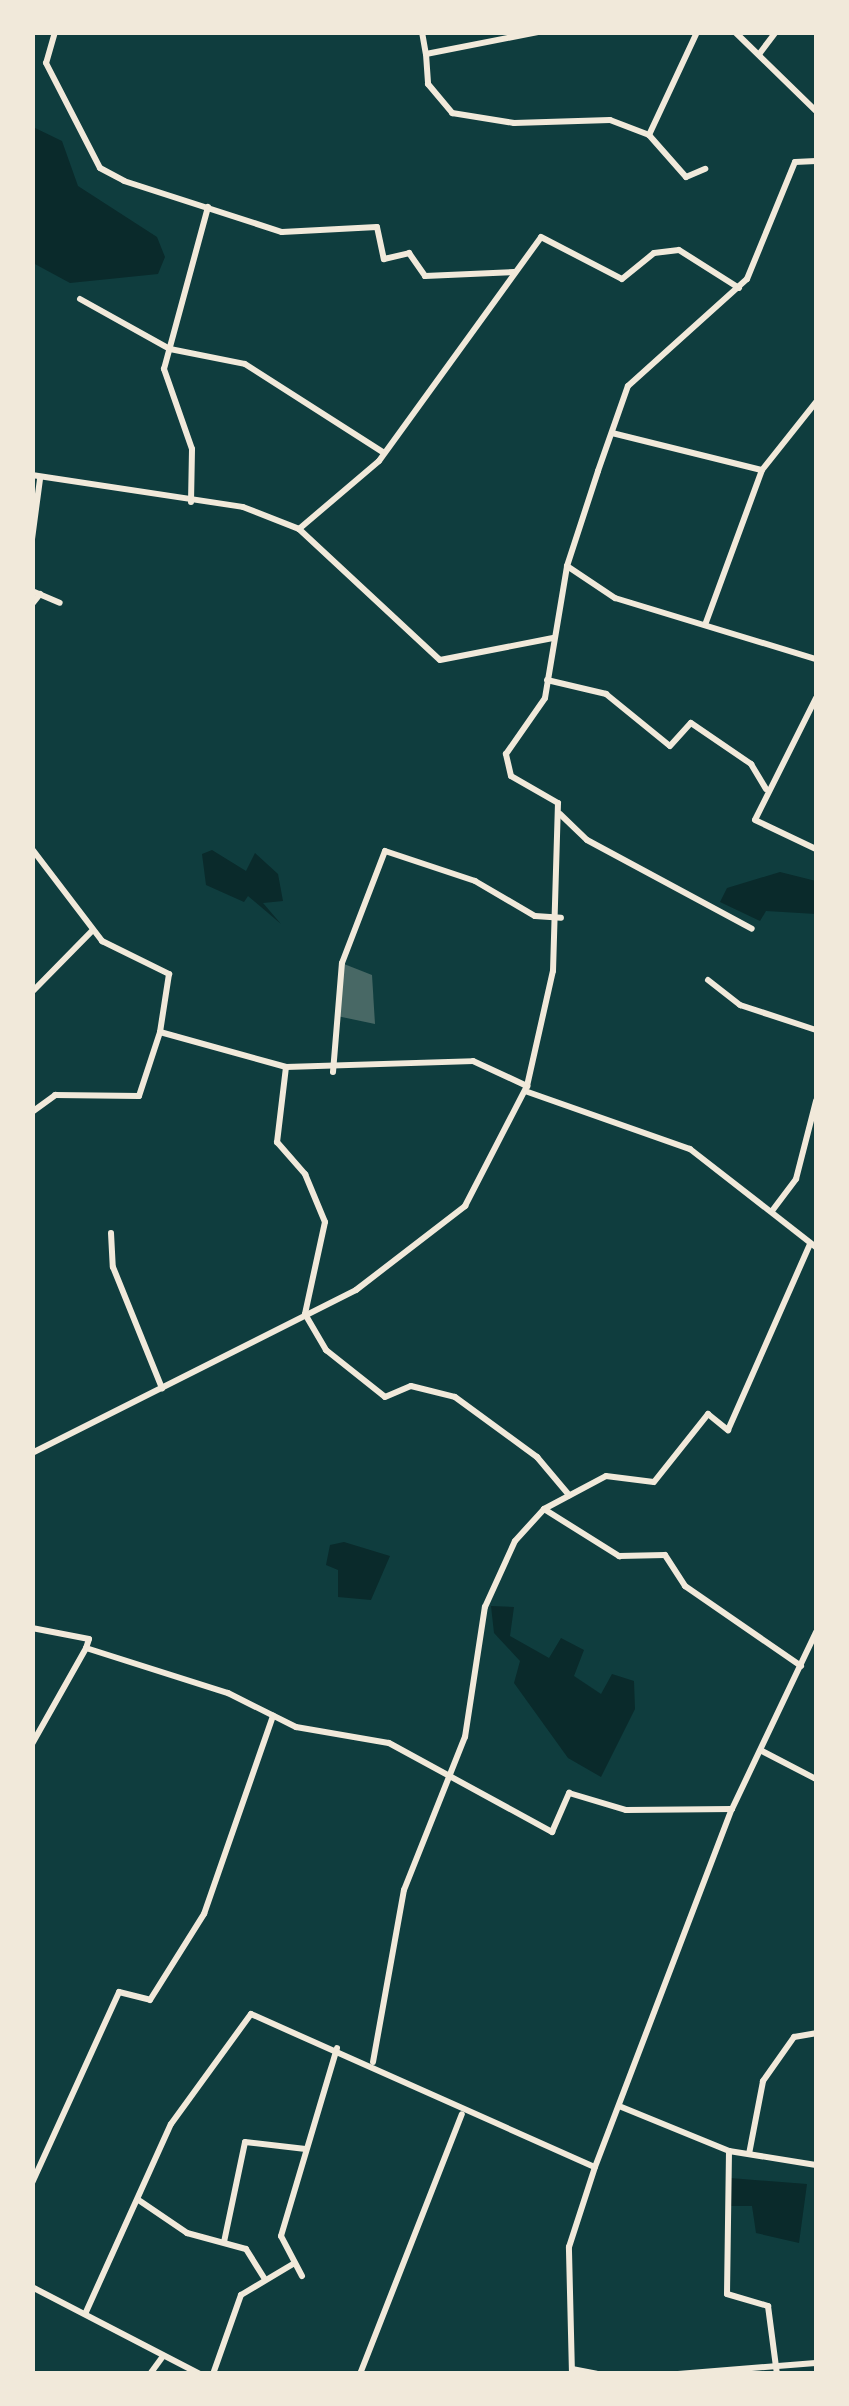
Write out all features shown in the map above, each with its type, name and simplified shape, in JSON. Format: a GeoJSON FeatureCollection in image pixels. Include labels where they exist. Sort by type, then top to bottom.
{"type":"FeatureCollection","features":[{"type":"Feature","properties":{"kind":"street"},"geometry":{"type":"LineString","coordinates":[[55,32],[46,63],[100,168],[282,232],[377,227],[384,259],[408,254],[425,276],[514,272]]}},
{"type":"Feature","properties":{"kind":"street"},"geometry":{"type":"LineString","coordinates":[[422,32],[428,84],[452,113],[514,124],[610,120],[649,136],[686,177],[705,168]]}},
{"type":"Feature","properties":{"kind":"street"},"geometry":{"type":"LineString","coordinates":[[426,54],[538,32]]}},
{"type":"Feature","properties":{"kind":"street"},"geometry":{"type":"LineString","coordinates":[[649,136],[697,32]]}},
{"type":"Feature","properties":{"kind":"street"},"geometry":{"type":"LineString","coordinates":[[735,32],[816,111]]}},
{"type":"Feature","properties":{"kind":"street"},"geometry":{"type":"LineString","coordinates":[[760,53],[776,32]]}},
{"type":"Feature","properties":{"kind":"street"},"geometry":{"type":"LineString","coordinates":[[32,1453],[356,1290],[465,1206],[526,1088],[561,918],[558,804],[511,776],[506,754],[547,680],[567,566],[612,433],[648,360],[739,288],[795,162],[816,161]]}},
{"type":"Feature","properties":{"kind":"street"},"geometry":{"type":"LineString","coordinates":[[192,502],[192,449],[164,368],[208,206]]}},
{"type":"Feature","properties":{"kind":"street"},"geometry":{"type":"LineString","coordinates":[[298,529],[384,453],[541,237],[622,279],[654,253],[680,250],[739,288]]}},
{"type":"Feature","properties":{"kind":"street"},"geometry":{"type":"LineString","coordinates":[[80,299],[170,349],[245,364],[384,453]]}},
{"type":"Feature","properties":{"kind":"street"},"geometry":{"type":"LineString","coordinates":[[705,625],[762,470],[816,402]]}},
{"type":"Feature","properties":{"kind":"street"},"geometry":{"type":"LineString","coordinates":[[612,433],[762,470]]}},
{"type":"Feature","properties":{"kind":"street"},"geometry":{"type":"LineString","coordinates":[[32,540],[36,477],[243,507],[298,529],[440,660],[553,638]]}},
{"type":"Feature","properties":{"kind":"street"},"geometry":{"type":"LineString","coordinates":[[567,566],[615,598],[816,659]]}},
{"type":"Feature","properties":{"kind":"street"},"geometry":{"type":"LineString","coordinates":[[32,604],[36,593],[60,602]]}},
{"type":"Feature","properties":{"kind":"street"},"geometry":{"type":"LineString","coordinates":[[547,680],[606,694],[670,746],[691,722],[750,764],[766,789]]}},
{"type":"Feature","properties":{"kind":"street"},"geometry":{"type":"LineString","coordinates":[[816,698],[766,789],[755,820],[816,848]]}},
{"type":"Feature","properties":{"kind":"street"},"geometry":{"type":"LineString","coordinates":[[559,813],[588,840],[752,929]]}},
{"type":"Feature","properties":{"kind":"street"},"geometry":{"type":"LineString","coordinates":[[32,848],[92,931],[170,974],[160,1032],[139,1096],[56,1096],[32,1112]]}},
{"type":"Feature","properties":{"kind":"street"},"geometry":{"type":"LineString","coordinates":[[334,1072],[342,963],[385,850],[475,881],[536,916],[561,918]]}},
{"type":"Feature","properties":{"kind":"street"},"geometry":{"type":"LineString","coordinates":[[32,992],[92,931]]}},
{"type":"Feature","properties":{"kind":"street"},"geometry":{"type":"LineString","coordinates":[[708,980],[740,1004],[816,1030]]}},
{"type":"Feature","properties":{"kind":"street"},"geometry":{"type":"LineString","coordinates":[[160,1032],[286,1068],[334,1072],[473,1061],[526,1088],[690,1149],[814,1246],[728,1430],[708,1414],[654,1482],[606,1476],[544,1509],[516,1541],[485,1607],[450,1775],[404,1890],[373,2062]]}},
{"type":"Feature","properties":{"kind":"street"},"geometry":{"type":"LineString","coordinates":[[286,1068],[277,1142],[306,1174],[325,1222],[305,1314],[356,1382],[385,1397],[411,1386],[455,1397],[538,1457],[568,1495]]}},
{"type":"Feature","properties":{"kind":"street"},"geometry":{"type":"LineString","coordinates":[[772,1211],[796,1180],[816,1101]]}},
{"type":"Feature","properties":{"kind":"street"},"geometry":{"type":"LineString","coordinates":[[111,1233],[113,1267],[162,1388]]}},
{"type":"Feature","properties":{"kind":"street"},"geometry":{"type":"LineString","coordinates":[[544,1509],[618,1556],[665,1554],[684,1586],[800,1666]]}},
{"type":"Feature","properties":{"kind":"street"},"geometry":{"type":"LineString","coordinates":[[32,1628],[90,1639],[32,1744]]}},
{"type":"Feature","properties":{"kind":"street"},"geometry":{"type":"LineString","coordinates":[[597,2374],[572,2371],[569,2247],[595,2167],[732,1809],[816,1632]]}},
{"type":"Feature","properties":{"kind":"street"},"geometry":{"type":"LineString","coordinates":[[86,1648],[273,1716],[361,1732],[450,1775],[552,1832],[569,1793],[626,1810],[732,1809]]}},
{"type":"Feature","properties":{"kind":"street"},"geometry":{"type":"LineString","coordinates":[[32,2183],[119,1992],[150,2000],[204,1914],[273,1716]]}},
{"type":"Feature","properties":{"kind":"street"},"geometry":{"type":"LineString","coordinates":[[762,1751],[816,1779]]}},
{"type":"Feature","properties":{"kind":"street"},"geometry":{"type":"LineString","coordinates":[[86,2312],[182,2104],[225,2061],[251,2014],[373,2062],[462,2114],[595,2167]]}},
{"type":"Feature","properties":{"kind":"street"},"geometry":{"type":"LineString","coordinates":[[749,2154],[763,2080],[794,2037],[816,2034]]}},
{"type":"Feature","properties":{"kind":"street"},"geometry":{"type":"LineString","coordinates":[[302,2276],[281,2236],[337,2048]]}},
{"type":"Feature","properties":{"kind":"street"},"geometry":{"type":"LineString","coordinates":[[619,2106],[728,2151],[816,2165]]}},
{"type":"Feature","properties":{"kind":"street"},"geometry":{"type":"LineString","coordinates":[[360,2374],[462,2114]]}},
{"type":"Feature","properties":{"kind":"street"},"geometry":{"type":"LineString","coordinates":[[224,2242],[245,2142],[306,2150]]}},
{"type":"Feature","properties":{"kind":"street"},"geometry":{"type":"LineString","coordinates":[[728,2151],[728,2294],[768,2306],[776,2369]]}},
{"type":"Feature","properties":{"kind":"street"},"geometry":{"type":"LineString","coordinates":[[140,2200],[187,2233],[246,2250],[265,2280]]}},
{"type":"Feature","properties":{"kind":"street"},"geometry":{"type":"LineString","coordinates":[[214,2374],[229,2315],[265,2280],[293,2264]]}},
{"type":"Feature","properties":{"kind":"street"},"geometry":{"type":"LineString","coordinates":[[32,2287],[200,2374]]}},
{"type":"Feature","properties":{"kind":"street"},"geometry":{"type":"LineString","coordinates":[[150,2374],[163,2356]]}},
{"type":"Feature","properties":{"kind":"street"},"geometry":{"type":"LineString","coordinates":[[678,2374],[816,2363]]}},
{"type":"Feature","properties":{"kind":"water"},"geometry":{"type":"Polygon","coordinates":[[[33,127],[62,141],[78,186],[157,237],[165,257],[158,274],[70,283],[33,263],[33,127]]]}},
{"type":"Feature","properties":{"kind":"water"},"geometry":{"type":"Polygon","coordinates":[[[212,850],[246,871],[255,853],[278,874],[283,901],[263,903],[281,924],[248,896],[244,902],[206,885],[202,854],[212,850]]]}},
{"type":"Feature","properties":{"kind":"water"},"geometry":{"type":"Polygon","coordinates":[[[780,872],[816,881],[816,914],[766,911],[760,921],[720,902],[727,888],[780,872]]]}},
{"type":"Feature","properties":{"kind":"water"},"geometry":{"type":"Polygon","coordinates":[[[344,1542],[390,1556],[371,1600],[338,1597],[338,1570],[326,1565],[330,1545],[344,1542]]]}},
{"type":"Feature","properties":{"kind":"water"},"geometry":{"type":"Polygon","coordinates":[[[491,1606],[514,1607],[510,1636],[549,1658],[561,1638],[584,1650],[574,1676],[601,1694],[612,1674],[634,1681],[635,1709],[601,1777],[568,1758],[514,1683],[520,1661],[494,1633],[491,1606]]]}},
{"type":"Feature","properties":{"kind":"water"},"geometry":{"type":"Polygon","coordinates":[[[730,2178],[807,2184],[799,2243],[756,2233],[752,2206],[728,2206],[730,2178]]]}},
{"type":"Feature","properties":{"kind":"building"},"geometry":{"type":"Polygon","coordinates":[[[344,964],[372,975],[375,1024],[337,1016],[344,964]]]}}]}
